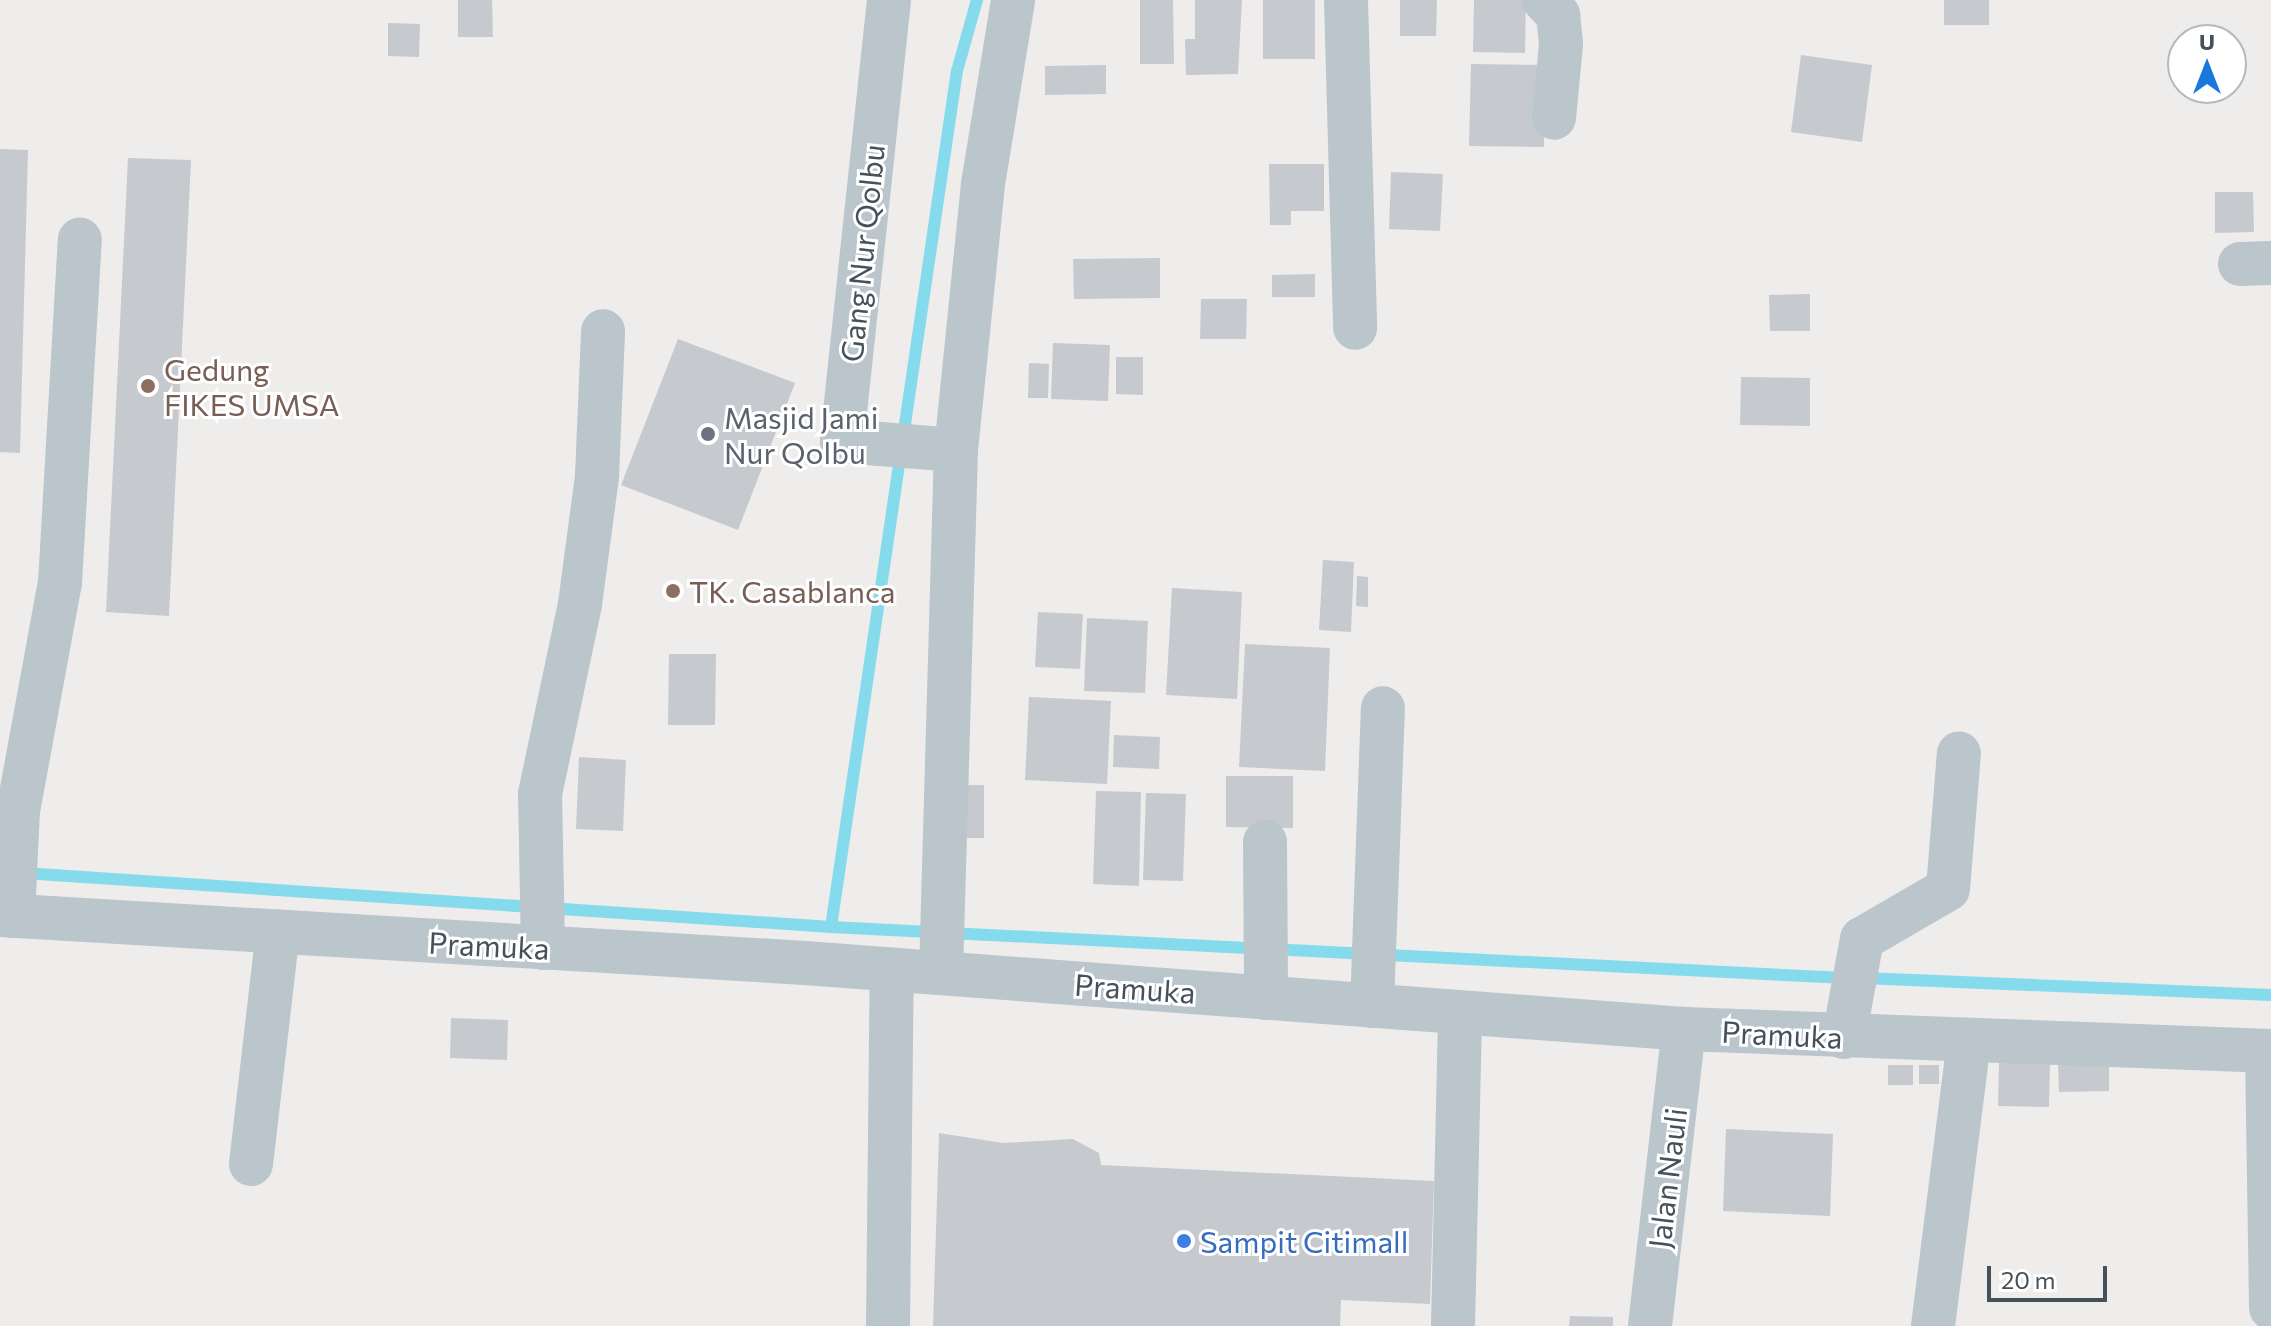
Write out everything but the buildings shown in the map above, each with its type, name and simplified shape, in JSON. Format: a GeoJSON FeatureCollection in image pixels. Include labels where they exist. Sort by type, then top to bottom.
{"type":"FeatureCollection","features":[{"type":"Feature","properties":{"kind":"street","name":"Gang Nur Qolbu"},"geometry":{"type":"LineString","coordinates":[[889,0],[842,441],[956,450]]}},
{"type":"Feature","properties":{"kind":"street"},"geometry":{"type":"LineString","coordinates":[[943,944],[956,450],[983,184],[1013,0]]}},
{"type":"Feature","properties":{"kind":"street"},"geometry":{"type":"LineString","coordinates":[[1346,0],[1355,328]]}},
{"type":"Feature","properties":{"kind":"street"},"geometry":{"type":"LineString","coordinates":[[1544,0],[1558,15],[1561,44],[1554,118]]}},
{"type":"Feature","properties":{"kind":"street"},"geometry":{"type":"LineString","coordinates":[[11,896],[35,694],[60,583],[80,240]]}},
{"type":"Feature","properties":{"kind":"street"},"geometry":{"type":"LineString","coordinates":[[543,936],[540,794],[584,576],[597,476],[603,331]]}},
{"type":"Feature","properties":{"kind":"street"},"geometry":{"type":"LineString","coordinates":[[1372,1006],[1383,708]]}},
{"type":"Feature","properties":{"kind":"street"},"geometry":{"type":"LineString","coordinates":[[1844,1037],[1862,939],[1948,889],[1959,753]]}},
{"type":"Feature","properties":{"kind":"street"},"geometry":{"type":"LineString","coordinates":[[1265,842],[1266,998]]}},
{"type":"Feature","properties":{"kind":"street","name":"Pramuka"},"geometry":{"type":"LineString","coordinates":[[11,896],[278,932],[543,936],[892,970],[943,944],[1266,998],[1460,1014],[1969,1043],[2269,1051]]}},
{"type":"Feature","properties":{"kind":"street"},"geometry":{"type":"LineString","coordinates":[[251,1164],[278,932]]}},
{"type":"Feature","properties":{"kind":"street"},"geometry":{"type":"LineString","coordinates":[[888,1326],[892,970]]}},
{"type":"Feature","properties":{"kind":"street"},"geometry":{"type":"LineString","coordinates":[[1453,1326],[1460,1014]]}},
{"type":"Feature","properties":{"kind":"street","name":"Jalan Nauli"},"geometry":{"type":"LineString","coordinates":[[1650,1326],[1684,1029]]}},
{"type":"Feature","properties":{"kind":"street"},"geometry":{"type":"LineString","coordinates":[[1933,1326],[1969,1043]]}},
{"type":"Feature","properties":{"kind":"street"},"geometry":{"type":"LineString","coordinates":[[2269,1051],[2271,1308]]}},
{"type":"Feature","properties":{"kind":"waterway"},"geometry":{"type":"LineString","coordinates":[[831,927],[957,71],[977,0]]}},
{"type":"Feature","properties":{"kind":"waterway"},"geometry":{"type":"LineString","coordinates":[[23,873],[831,927],[1846,978]]}},
{"type":"Feature","properties":{"kind":"waterway"},"geometry":{"type":"LineString","coordinates":[[1864,978],[2271,995]]}},
{"type":"Feature","properties":{"kind":"place","name":"Gedung FIKES UMSA"},"geometry":{"type":"Point","coordinates":[148,386]}},
{"type":"Feature","properties":{"kind":"place","name":"Masjid Jami Nur Qolbu"},"geometry":{"type":"Point","coordinates":[708,434]}},
{"type":"Feature","properties":{"kind":"place","name":"TK. Casablanca"},"geometry":{"type":"Point","coordinates":[673,591]}},
{"type":"Feature","properties":{"kind":"place","name":"Sampit Citimall"},"geometry":{"type":"Point","coordinates":[1184,1241]}}]}
